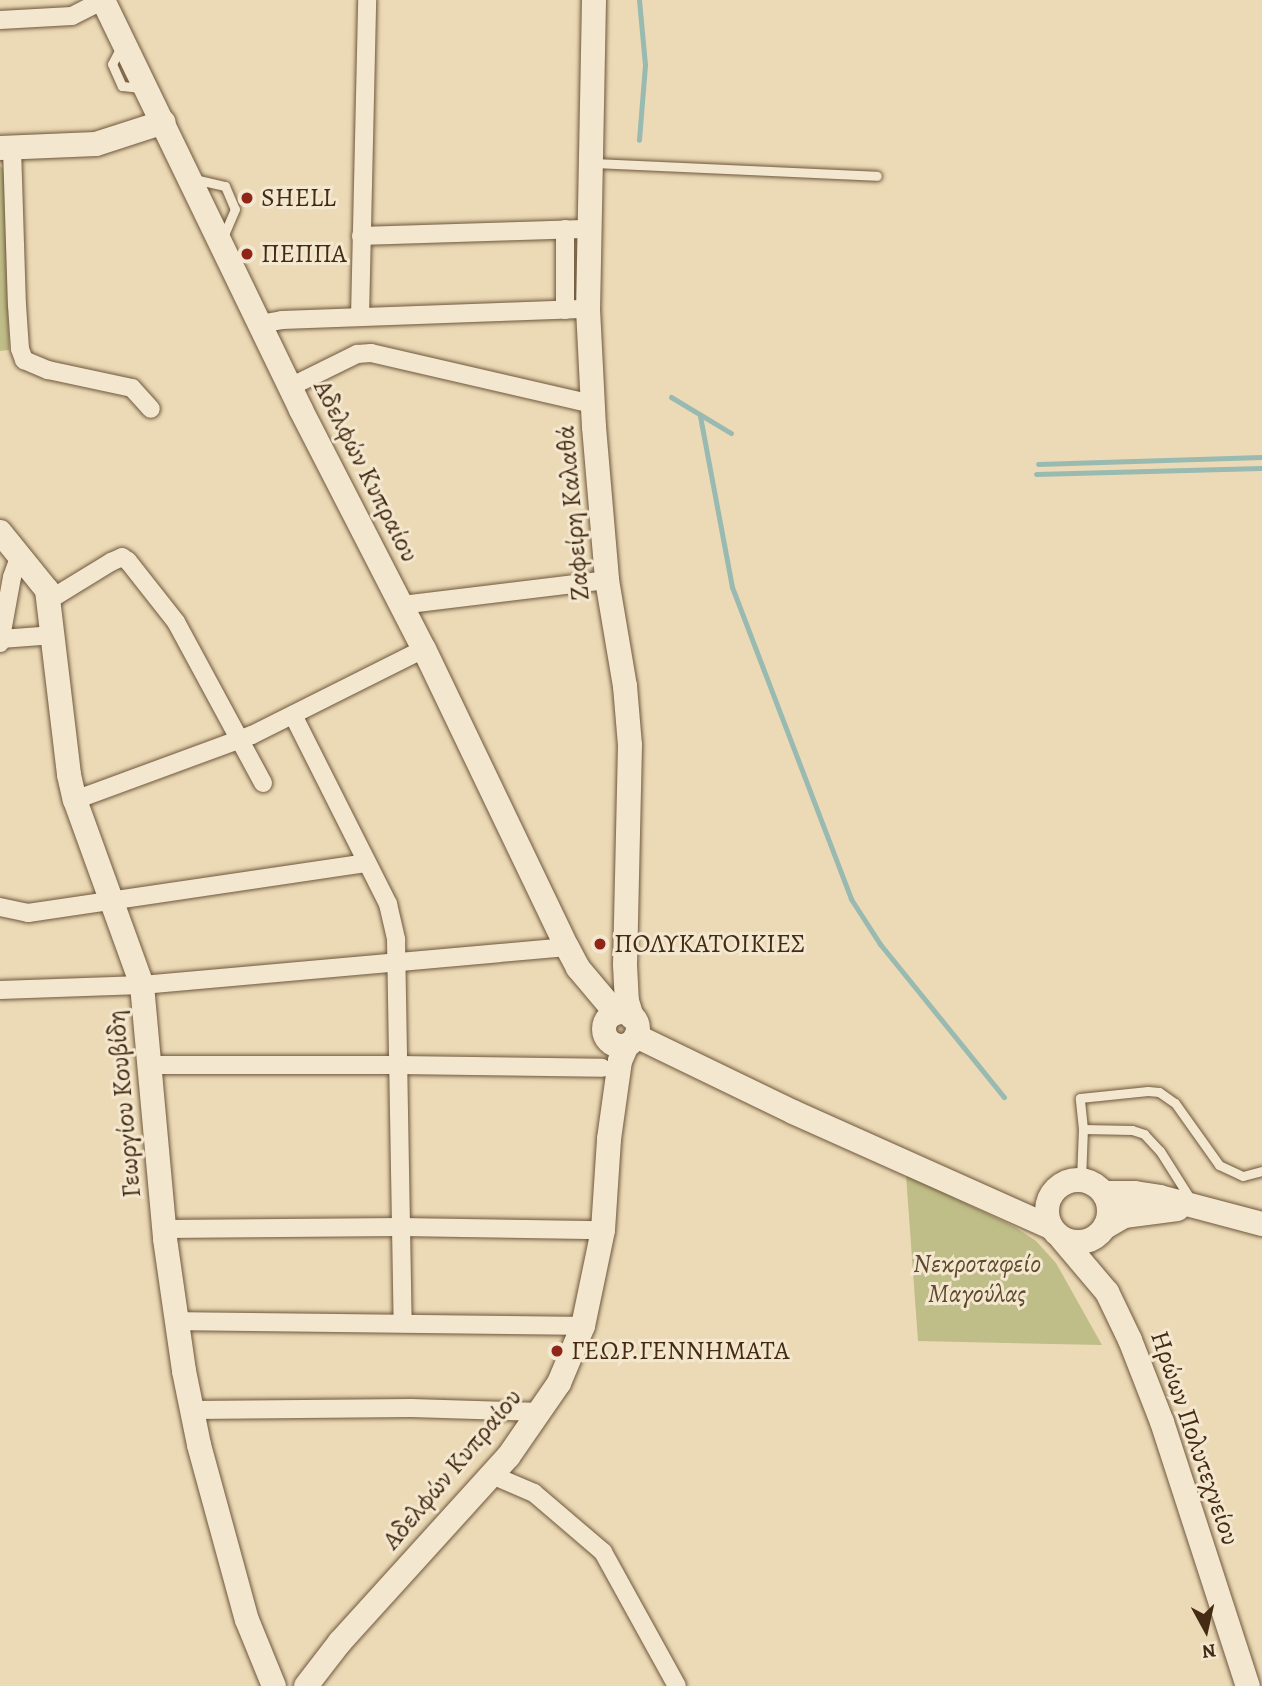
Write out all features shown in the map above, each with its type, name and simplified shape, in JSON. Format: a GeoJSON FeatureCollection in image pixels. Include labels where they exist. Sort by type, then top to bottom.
{"type":"FeatureCollection","features":[{"type":"Feature","properties":{"kind":"main road","name":"Αδελφών Κυπραίου"},"geometry":{"type":"LineString","coordinates":[[103,0],[290,387],[424,649],[572,958],[620,1030],[620,1061],[609,1139],[603,1230],[583,1326],[565,1371],[541,1412],[492,1475],[340,1642],[306,1686]]}},
{"type":"Feature","properties":{"kind":"main road","name":"Ζαφείρη Καλαθά"},"geometry":{"type":"LineString","coordinates":[[594,0],[590,229],[577,309],[592,404],[607,580],[625,686],[630,745],[626,1001],[620,1030]]}},
{"type":"Feature","properties":{"kind":"main road"},"geometry":{"type":"LineString","coordinates":[[6,148],[96,144],[164,122]]}},
{"type":"Feature","properties":{"kind":"main road","name":"Γεωργίου Κουβίδη"},"geometry":{"type":"LineString","coordinates":[[0,532],[47,590],[69,775],[75,800],[142,985],[152,1065],[164,1229],[175,1321],[193,1410],[247,1620],[274,1686]]}},
{"type":"Feature","properties":{"kind":"main road"},"geometry":{"type":"LineString","coordinates":[[572,958],[625,965]]}},
{"type":"Feature","properties":{"kind":"main road","name":"Αδελφών Κυπραίου"},"geometry":{"type":"LineString","coordinates":[[609,1139],[602,1110],[602,1068],[620,1030]]}},
{"type":"Feature","properties":{"kind":"main road","name":"Ηρώων Πολυτεχνείου"},"geometry":{"type":"LineString","coordinates":[[620,1030],[793,1112],[974,1192],[1056,1233],[1107,1292],[1130,1340],[1162,1422],[1248,1686]]}},
{"type":"Feature","properties":{"kind":"main road"},"geometry":{"type":"LineString","coordinates":[[1103,1230],[1108,1204],[1104,1193],[1094,1184],[1081,1180],[1064,1183],[1051,1194],[1046,1210],[1056,1233],[1087,1241],[1124,1216],[1196,1208]]}},
{"type":"Feature","properties":{"kind":"main road","name":"Ηρώων Πολυτεχνείου"},"geometry":{"type":"LineString","coordinates":[[974,1192],[1012,1205],[1034,1202],[1051,1194]]}},
{"type":"Feature","properties":{"kind":"main road"},"geometry":{"type":"LineString","coordinates":[[1104,1193],[1148,1195],[1262,1224]]}},
{"type":"Feature","properties":{"kind":"main road","name":"Ηρώων Πολυτεχνείου"},"geometry":{"type":"LineString","coordinates":[[1103,1230],[1107,1292]]}},
{"type":"Feature","properties":{"kind":"street"},"geometry":{"type":"LineString","coordinates":[[0,20],[72,16],[103,0]]}},
{"type":"Feature","properties":{"kind":"street"},"geometry":{"type":"LineString","coordinates":[[360,317],[367,0]]}},
{"type":"Feature","properties":{"kind":"street"},"geometry":{"type":"LineString","coordinates":[[6,148],[20,349],[24,360],[48,370],[132,388],[151,409]]}},
{"type":"Feature","properties":{"kind":"street"},"geometry":{"type":"LineString","coordinates":[[260,324],[360,317],[577,309],[565,229]]}},
{"type":"Feature","properties":{"kind":"street"},"geometry":{"type":"LineString","coordinates":[[361,236],[590,229]]}},
{"type":"Feature","properties":{"kind":"street"},"geometry":{"type":"LineString","coordinates":[[290,387],[357,354],[371,353],[592,404]]}},
{"type":"Feature","properties":{"kind":"street"},"geometry":{"type":"LineString","coordinates":[[20,555],[12,576],[1,641],[54,635]]}},
{"type":"Feature","properties":{"kind":"street"},"geometry":{"type":"LineString","coordinates":[[49,600],[111,562],[122,557],[128,561],[176,622],[263,783]]}},
{"type":"Feature","properties":{"kind":"street"},"geometry":{"type":"LineString","coordinates":[[401,605],[607,580]]}},
{"type":"Feature","properties":{"kind":"street"},"geometry":{"type":"LineString","coordinates":[[75,800],[238,740],[424,649]]}},
{"type":"Feature","properties":{"kind":"street"},"geometry":{"type":"LineString","coordinates":[[293,715],[388,904],[397,963],[403,1322]]}},
{"type":"Feature","properties":{"kind":"street"},"geometry":{"type":"LineString","coordinates":[[0,906],[28,913],[367,863]]}},
{"type":"Feature","properties":{"kind":"street"},"geometry":{"type":"LineString","coordinates":[[0,990],[142,985],[397,963],[572,958]]}},
{"type":"Feature","properties":{"kind":"street"},"geometry":{"type":"LineString","coordinates":[[152,1065],[602,1068]]}},
{"type":"Feature","properties":{"kind":"street"},"geometry":{"type":"LineString","coordinates":[[164,1229],[401,1227],[603,1230]]}},
{"type":"Feature","properties":{"kind":"street"},"geometry":{"type":"LineString","coordinates":[[175,1321],[583,1326]]}},
{"type":"Feature","properties":{"kind":"street"},"geometry":{"type":"LineString","coordinates":[[193,1410],[411,1408],[541,1412]]}},
{"type":"Feature","properties":{"kind":"street"},"geometry":{"type":"LineString","coordinates":[[492,1475],[534,1493],[603,1552],[677,1686]]}},
{"type":"Feature","properties":{"kind":"lane"},"geometry":{"type":"LineString","coordinates":[[591,163],[877,176]]}},
{"type":"Feature","properties":{"kind":"lane"},"geometry":{"type":"LineString","coordinates":[[1081,1180],[1083,1129],[1080,1098],[1159,1092],[1175,1103],[1219,1165],[1242,1176],[1262,1171]]}},
{"type":"Feature","properties":{"kind":"lane"},"geometry":{"type":"LineString","coordinates":[[1083,1129],[1132,1130],[1144,1134],[1160,1151],[1196,1208]]}},
{"type":"Feature","properties":{"kind":"green space"},"geometry":{"type":"Polygon","coordinates":[[[0,166],[5,171],[9,350],[0,351],[0,166]]]}},
{"type":"Feature","properties":{"kind":"green space","name":"Νεκροταφείο Μαγούλας"},"geometry":{"type":"Polygon","coordinates":[[[906,1175],[1015,1227],[1036,1241],[1056,1263],[1102,1345],[918,1341],[906,1175]]]}},
{"type":"Feature","properties":{"kind":"waterway"},"geometry":{"type":"LineString","coordinates":[[639,0],[645,65],[639,140]]}},
{"type":"Feature","properties":{"kind":"waterway"},"geometry":{"type":"LineString","coordinates":[[671,397],[731,433]]}},
{"type":"Feature","properties":{"kind":"waterway"},"geometry":{"type":"LineString","coordinates":[[700,416],[732,587],[851,899],[880,944],[1004,1097]]}},
{"type":"Feature","properties":{"kind":"waterway"},"geometry":{"type":"LineString","coordinates":[[1038,464],[1262,457]]}},
{"type":"Feature","properties":{"kind":"waterway"},"geometry":{"type":"LineString","coordinates":[[1036,474],[1262,468]]}},
{"type":"Feature","properties":{"kind":"place","name":"SHELL"},"geometry":{"type":"Point","coordinates":[247,198]}},
{"type":"Feature","properties":{"kind":"place","name":"ΠΕΠΠΑ"},"geometry":{"type":"Point","coordinates":[247,254]}},
{"type":"Feature","properties":{"kind":"place","name":"ΠΟΛΥΚΑΤΟΙΚΙΕΣ"},"geometry":{"type":"Point","coordinates":[600,944]}},
{"type":"Feature","properties":{"kind":"place","name":"ΓΕΩΡ.ΓΕΝΝΗΜΑΤΑ"},"geometry":{"type":"Point","coordinates":[557,1351]}}]}
